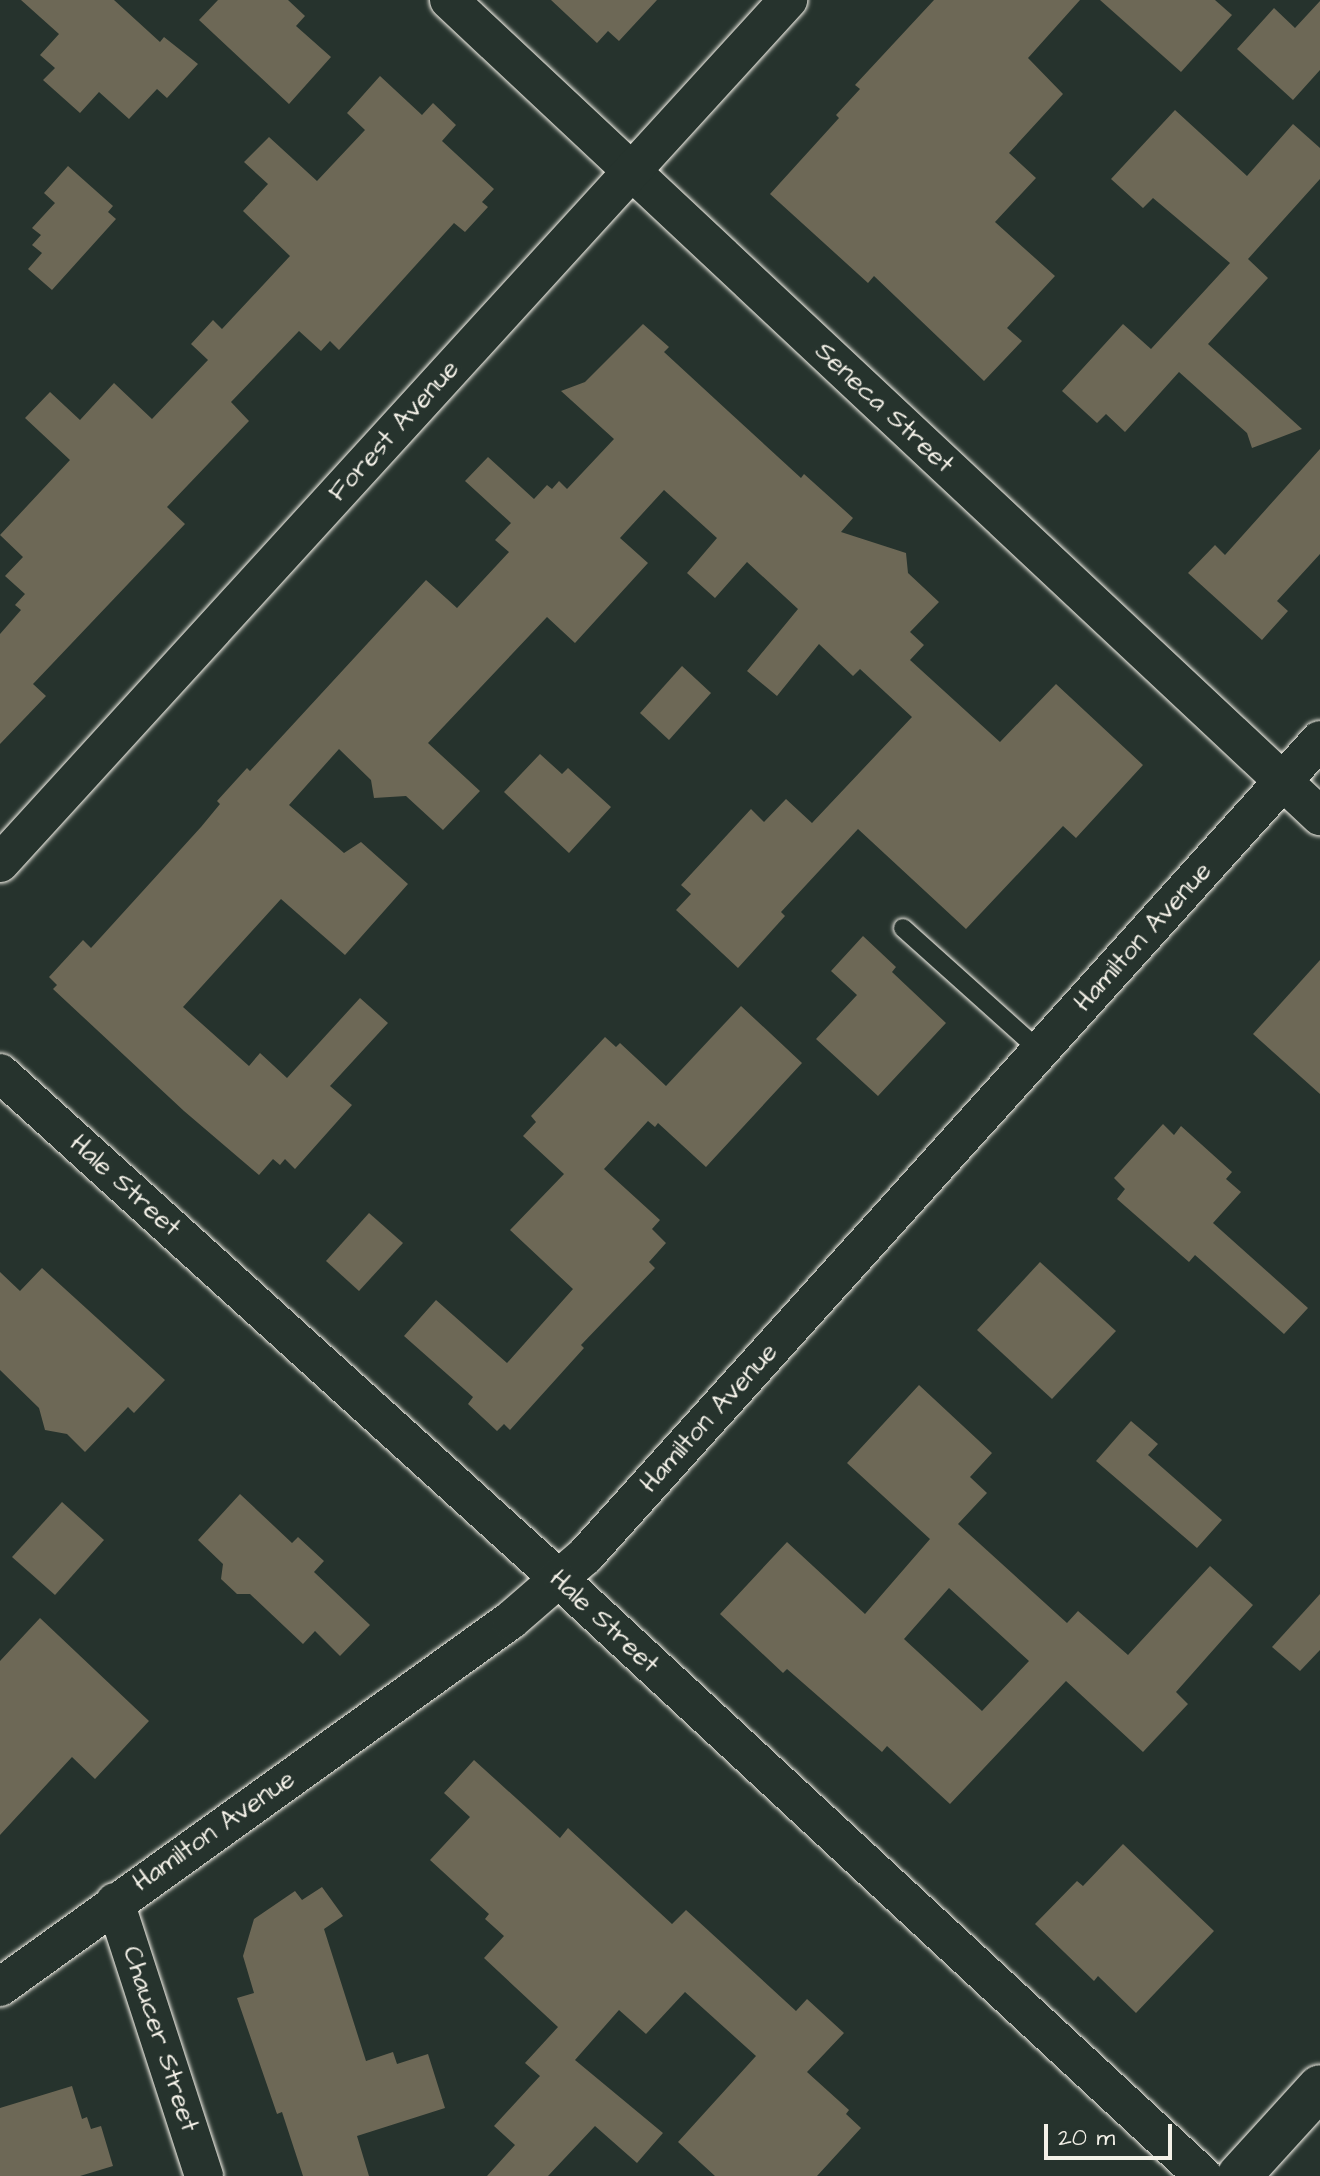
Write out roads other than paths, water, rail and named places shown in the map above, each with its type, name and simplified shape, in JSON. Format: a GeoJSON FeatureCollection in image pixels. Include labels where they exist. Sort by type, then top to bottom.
{"type":"FeatureCollection","features":[{"type":"Feature","properties":{"kind":"main road"},"geometry":{"type":"LineString","coordinates":[[1239,2176],[1320,2087]]}},
{"type":"Feature","properties":{"kind":"street","name":"Seneca Street"},"geometry":{"type":"LineString","coordinates":[[449,0],[1320,816]]}},
{"type":"Feature","properties":{"kind":"street","name":"Forest Avenue"},"geometry":{"type":"LineString","coordinates":[[0,863],[788,0]]}},
{"type":"Feature","properties":{"kind":"street","name":"Hamilton Avenue"},"geometry":{"type":"LineString","coordinates":[[0,1987],[498,1629],[585,1556],[1320,740]]}},
{"type":"Feature","properties":{"kind":"street","name":"Hale Street"},"geometry":{"type":"LineString","coordinates":[[0,1073],[559,1579],[1203,2176]]}},
{"type":"Feature","properties":{"kind":"street","name":"Chaucer Street"},"geometry":{"type":"LineString","coordinates":[[115,1902],[204,2176]]}},
{"type":"Feature","properties":{"kind":"lane"},"geometry":{"type":"LineString","coordinates":[[903,928],[1040,1051]]}}]}
